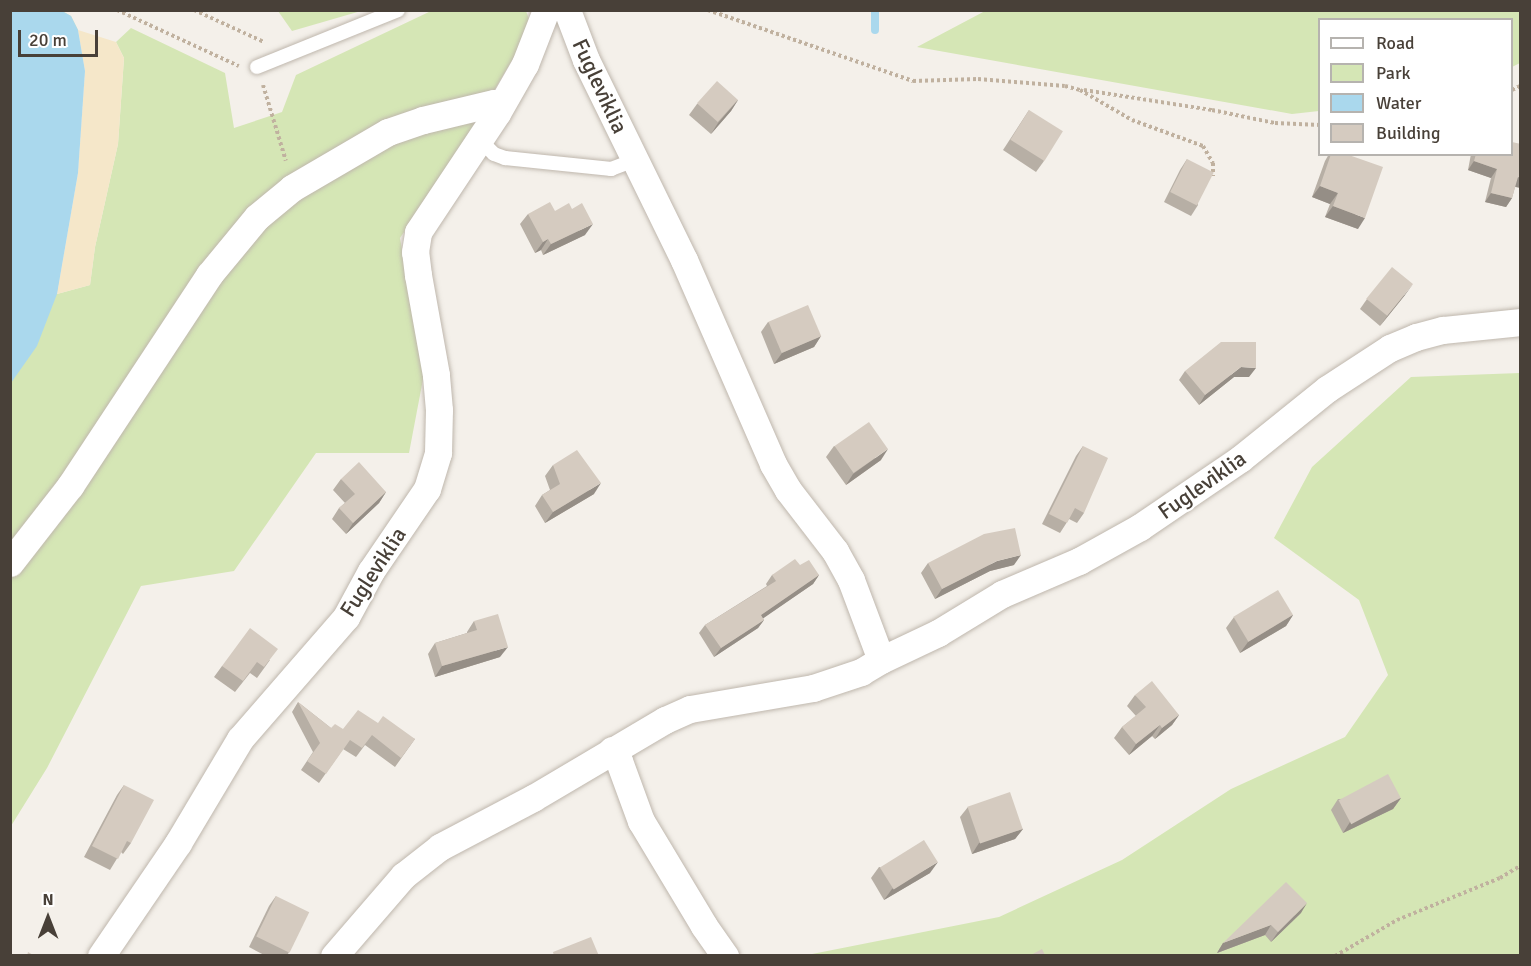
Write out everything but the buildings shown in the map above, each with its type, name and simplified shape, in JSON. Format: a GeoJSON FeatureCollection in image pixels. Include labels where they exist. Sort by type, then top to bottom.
{"type":"FeatureCollection","features":[{"type":"Feature","properties":{"kind":"street","name":"Fugleviklia"},"geometry":{"type":"LineString","coordinates":[[101,956],[178,843],[240,740],[346,616],[371,571],[428,489],[438,453],[439,410],[436,375],[418,275],[416,243],[422,223],[481,141],[525,64],[546,10]]}},
{"type":"Feature","properties":{"kind":"street","name":"Fugleviklia"},"geometry":{"type":"LineString","coordinates":[[567,10],[586,60],[684,260],[772,464],[788,490],[835,551],[850,579],[881,660]]}},
{"type":"Feature","properties":{"kind":"street"},"geometry":{"type":"LineString","coordinates":[[10,563],[70,486],[174,324],[209,275],[257,217],[292,188],[388,132],[423,120],[494,103],[501,105]]}},
{"type":"Feature","properties":{"kind":"street","name":"Fugleviklia"},"geometry":{"type":"LineString","coordinates":[[334,956],[391,889],[440,847],[533,798],[665,720],[690,710],[831,683],[861,672],[938,633],[1002,594],[1079,561],[1140,527],[1240,459],[1327,389],[1390,348],[1416,337],[1443,330],[1521,322]]}},
{"type":"Feature","properties":{"kind":"street"},"geometry":{"type":"LineString","coordinates":[[612,750],[619,761],[641,821],[704,926],[725,956]]}},
{"type":"Feature","properties":{"kind":"lane"},"geometry":{"type":"LineString","coordinates":[[257,67],[398,10]]}},
{"type":"Feature","properties":{"kind":"lane","name":"Fugleviklia"},"geometry":{"type":"LineString","coordinates":[[481,141],[494,154],[505,158],[611,169],[635,160]]}},
{"type":"Feature","properties":{"kind":"path"},"geometry":{"type":"LineString","coordinates":[[117,10],[233,64],[257,67],[282,144],[292,188]]}},
{"type":"Feature","properties":{"kind":"path"},"geometry":{"type":"LineString","coordinates":[[194,10],[290,53]]}},
{"type":"Feature","properties":{"kind":"path"},"geometry":{"type":"LineString","coordinates":[[708,10],[913,81],[978,79],[1044,83],[1212,110],[1275,123],[1318,125]]}},
{"type":"Feature","properties":{"kind":"path"},"geometry":{"type":"LineString","coordinates":[[1080,90],[1132,120],[1203,146],[1213,163],[1213,176]]}},
{"type":"Feature","properties":{"kind":"path"},"geometry":{"type":"LineString","coordinates":[[1335,956],[1397,920],[1500,878],[1521,866]]}},
{"type":"Feature","properties":{"kind":"green space"},"geometry":{"type":"Polygon","coordinates":[[[11,11],[62,11],[71,16],[78,30],[57,294],[90,285],[95,247],[118,144],[124,58],[116,42],[131,28],[225,73],[234,128],[282,112],[296,75],[431,11],[526,11],[532,27],[453,159],[400,238],[424,374],[409,453],[316,453],[234,571],[141,586],[47,768],[11,826],[11,11]]]}},
{"type":"Feature","properties":{"kind":"green space"},"geometry":{"type":"Polygon","coordinates":[[[278,11],[361,11],[292,31],[278,11]]]}},
{"type":"Feature","properties":{"kind":"green space"},"geometry":{"type":"Polygon","coordinates":[[[985,11],[1520,11],[1520,63],[1513,66],[1513,18],[1318,18],[1318,111],[1292,114],[917,47],[985,11]]]}},
{"type":"Feature","properties":{"kind":"green space"},"geometry":{"type":"Polygon","coordinates":[[[1520,373],[1520,955],[802,956],[999,917],[1122,860],[1231,789],[1345,737],[1388,675],[1359,600],[1274,538],[1312,467],[1411,377],[1520,373]]]}},
{"type":"Feature","properties":{"kind":"sand"},"geometry":{"type":"Polygon","coordinates":[[[78,30],[116,42],[124,58],[118,144],[95,247],[90,285],[57,294],[78,173],[85,71],[78,30]]]}},
{"type":"Feature","properties":{"kind":"water"},"geometry":{"type":"Polygon","coordinates":[[[11,10],[62,11],[71,16],[78,30],[85,71],[78,173],[57,294],[37,346],[11,383],[11,10]]]}},
{"type":"Feature","properties":{"kind":"waterway"},"geometry":{"type":"LineString","coordinates":[[875,10],[875,30]]}}]}
